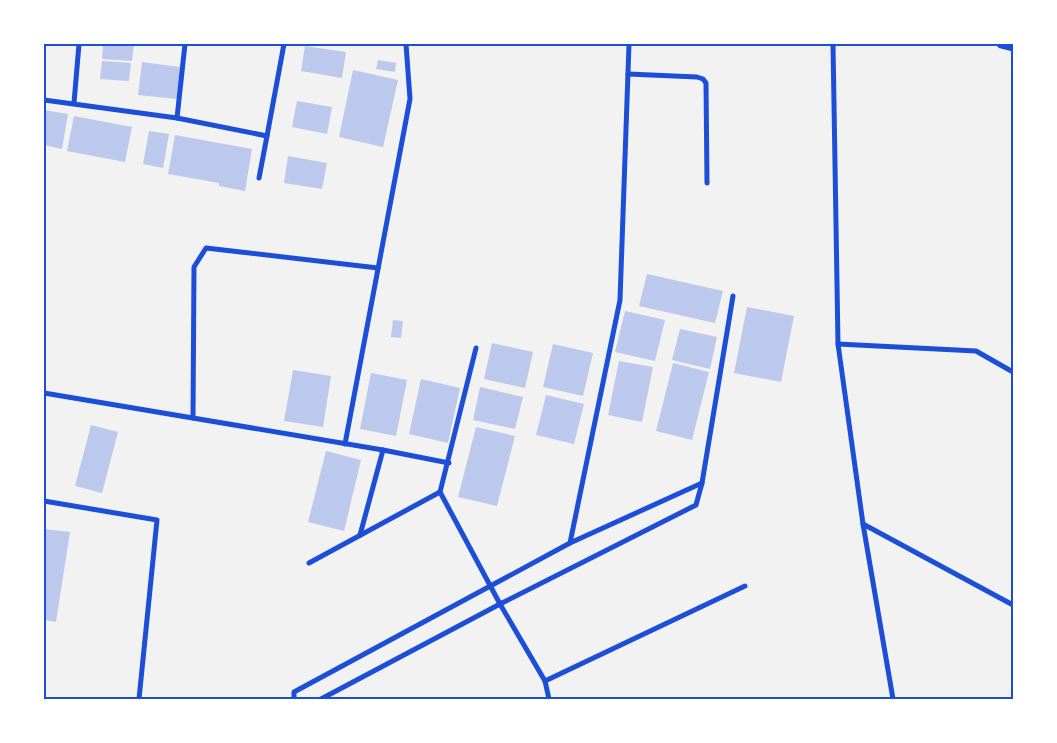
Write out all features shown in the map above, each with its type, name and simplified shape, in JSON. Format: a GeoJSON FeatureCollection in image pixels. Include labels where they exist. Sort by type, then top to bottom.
{"type":"FeatureCollection","features":[{"type":"Feature","properties":{"kind":"street"},"geometry":{"type":"LineString","coordinates":[[74,103],[79,44]]}},
{"type":"Feature","properties":{"kind":"street"},"geometry":{"type":"LineString","coordinates":[[177,118],[184,44]]}},
{"type":"Feature","properties":{"kind":"street"},"geometry":{"type":"LineString","coordinates":[[259,178],[284,44]]}},
{"type":"Feature","properties":{"kind":"street"},"geometry":{"type":"LineString","coordinates":[[345,444],[410,99],[406,44]]}},
{"type":"Feature","properties":{"kind":"street"},"geometry":{"type":"LineString","coordinates":[[570,543],[620,300],[629,44]]}},
{"type":"Feature","properties":{"kind":"street"},"geometry":{"type":"LineString","coordinates":[[833,44],[838,344],[863,524],[893,699]]}},
{"type":"Feature","properties":{"kind":"street"},"geometry":{"type":"LineString","coordinates":[[1001,44],[1013,47]]}},
{"type":"Feature","properties":{"kind":"street"},"geometry":{"type":"LineString","coordinates":[[628,74],[697,77],[703,79],[706,83],[707,183]]}},
{"type":"Feature","properties":{"kind":"street"},"geometry":{"type":"LineString","coordinates":[[44,100],[177,118],[266,136]]}},
{"type":"Feature","properties":{"kind":"street"},"geometry":{"type":"LineString","coordinates":[[193,418],[194,266],[206,248],[378,268]]}},
{"type":"Feature","properties":{"kind":"street"},"geometry":{"type":"LineString","coordinates":[[321,699],[500,604],[696,505],[702,483],[733,296]]}},
{"type":"Feature","properties":{"kind":"street"},"geometry":{"type":"LineString","coordinates":[[838,344],[976,351],[1013,372]]}},
{"type":"Feature","properties":{"kind":"street"},"geometry":{"type":"LineString","coordinates":[[310,563],[440,492],[449,464],[476,348]]}},
{"type":"Feature","properties":{"kind":"street"},"geometry":{"type":"LineString","coordinates":[[44,393],[383,450],[449,464]]}},
{"type":"Feature","properties":{"kind":"street"},"geometry":{"type":"LineString","coordinates":[[360,536],[383,450]]}},
{"type":"Feature","properties":{"kind":"street"},"geometry":{"type":"LineString","coordinates":[[294,699],[294,692],[570,543],[702,483]]}},
{"type":"Feature","properties":{"kind":"street"},"geometry":{"type":"LineString","coordinates":[[440,492],[500,604],[546,681],[548,699]]}},
{"type":"Feature","properties":{"kind":"street"},"geometry":{"type":"LineString","coordinates":[[44,502],[157,520],[139,699]]}},
{"type":"Feature","properties":{"kind":"street"},"geometry":{"type":"LineString","coordinates":[[863,524],[1013,605]]}},
{"type":"Feature","properties":{"kind":"street"},"geometry":{"type":"LineString","coordinates":[[546,681],[745,586]]}},
{"type":"Feature","properties":{"kind":"building"},"geometry":{"type":"Polygon","coordinates":[[[103,44],[134,44],[132,61],[102,59],[103,44]]]}},
{"type":"Feature","properties":{"kind":"building"},"geometry":{"type":"Polygon","coordinates":[[[305,46],[346,52],[342,78],[301,71],[305,46]]]}},
{"type":"Feature","properties":{"kind":"building"},"geometry":{"type":"Polygon","coordinates":[[[378,60],[396,63],[395,72],[376,69],[378,60]]]}},
{"type":"Feature","properties":{"kind":"building"},"geometry":{"type":"Polygon","coordinates":[[[102,61],[131,63],[129,81],[100,79],[102,61]]]}},
{"type":"Feature","properties":{"kind":"building"},"geometry":{"type":"Polygon","coordinates":[[[142,62],[180,67],[177,99],[138,95],[142,62]]]}},
{"type":"Feature","properties":{"kind":"building"},"geometry":{"type":"Polygon","coordinates":[[[353,70],[398,80],[383,147],[339,137],[353,70]]]}},
{"type":"Feature","properties":{"kind":"building"},"geometry":{"type":"Polygon","coordinates":[[[297,101],[332,107],[327,134],[292,127],[297,101]]]}},
{"type":"Feature","properties":{"kind":"building"},"geometry":{"type":"Polygon","coordinates":[[[44,110],[68,114],[62,149],[44,145],[44,110]]]}},
{"type":"Feature","properties":{"kind":"building"},"geometry":{"type":"Polygon","coordinates":[[[74,116],[132,127],[125,162],[67,151],[74,116]]]}},
{"type":"Feature","properties":{"kind":"building"},"geometry":{"type":"Polygon","coordinates":[[[149,131],[169,134],[163,168],[143,164],[149,131]]]}},
{"type":"Feature","properties":{"kind":"building"},"geometry":{"type":"Polygon","coordinates":[[[175,135],[252,149],[245,191],[219,186],[219,183],[168,174],[175,135]]]}},
{"type":"Feature","properties":{"kind":"building"},"geometry":{"type":"Polygon","coordinates":[[[288,156],[327,163],[322,189],[284,183],[288,156]]]}},
{"type":"Feature","properties":{"kind":"building"},"geometry":{"type":"Polygon","coordinates":[[[647,274],[723,291],[715,323],[639,306],[647,274]]]}},
{"type":"Feature","properties":{"kind":"building"},"geometry":{"type":"Polygon","coordinates":[[[747,307],[794,316],[781,382],[734,373],[747,307]]]}},
{"type":"Feature","properties":{"kind":"building"},"geometry":{"type":"Polygon","coordinates":[[[625,311],[665,320],[655,361],[615,352],[625,311]]]}},
{"type":"Feature","properties":{"kind":"building"},"geometry":{"type":"Polygon","coordinates":[[[393,320],[403,321],[401,338],[391,337],[393,320]]]}},
{"type":"Feature","properties":{"kind":"building"},"geometry":{"type":"Polygon","coordinates":[[[680,329],[717,337],[710,369],[672,360],[680,329]]]}},
{"type":"Feature","properties":{"kind":"building"},"geometry":{"type":"Polygon","coordinates":[[[492,343],[533,352],[525,388],[484,379],[492,343]]]}},
{"type":"Feature","properties":{"kind":"building"},"geometry":{"type":"Polygon","coordinates":[[[553,344],[593,353],[583,396],[543,387],[553,344]]]}},
{"type":"Feature","properties":{"kind":"building"},"geometry":{"type":"Polygon","coordinates":[[[619,361],[653,367],[642,422],[608,415],[619,361]]]}},
{"type":"Feature","properties":{"kind":"building"},"geometry":{"type":"Polygon","coordinates":[[[673,363],[709,372],[692,440],[656,431],[673,363]]]}},
{"type":"Feature","properties":{"kind":"building"},"geometry":{"type":"Polygon","coordinates":[[[293,370],[331,376],[323,427],[284,421],[293,370]]]}},
{"type":"Feature","properties":{"kind":"building"},"geometry":{"type":"Polygon","coordinates":[[[371,373],[407,380],[396,436],[360,429],[371,373]]]}},
{"type":"Feature","properties":{"kind":"building"},"geometry":{"type":"Polygon","coordinates":[[[421,379],[460,388],[448,443],[409,434],[421,379]]]}},
{"type":"Feature","properties":{"kind":"building"},"geometry":{"type":"Polygon","coordinates":[[[480,387],[523,397],[515,429],[473,420],[480,387]]]}},
{"type":"Feature","properties":{"kind":"building"},"geometry":{"type":"Polygon","coordinates":[[[546,395],[584,404],[574,444],[536,435],[546,395]]]}},
{"type":"Feature","properties":{"kind":"building"},"geometry":{"type":"Polygon","coordinates":[[[91,425],[118,432],[102,493],[75,486],[91,425]]]}},
{"type":"Feature","properties":{"kind":"building"},"geometry":{"type":"Polygon","coordinates":[[[476,427],[515,436],[497,506],[458,497],[476,427]]]}},
{"type":"Feature","properties":{"kind":"building"},"geometry":{"type":"Polygon","coordinates":[[[326,451],[361,460],[344,531],[308,522],[326,451]]]}},
{"type":"Feature","properties":{"kind":"building"},"geometry":{"type":"Polygon","coordinates":[[[44,529],[70,532],[56,622],[44,620],[44,529]]]}}]}
